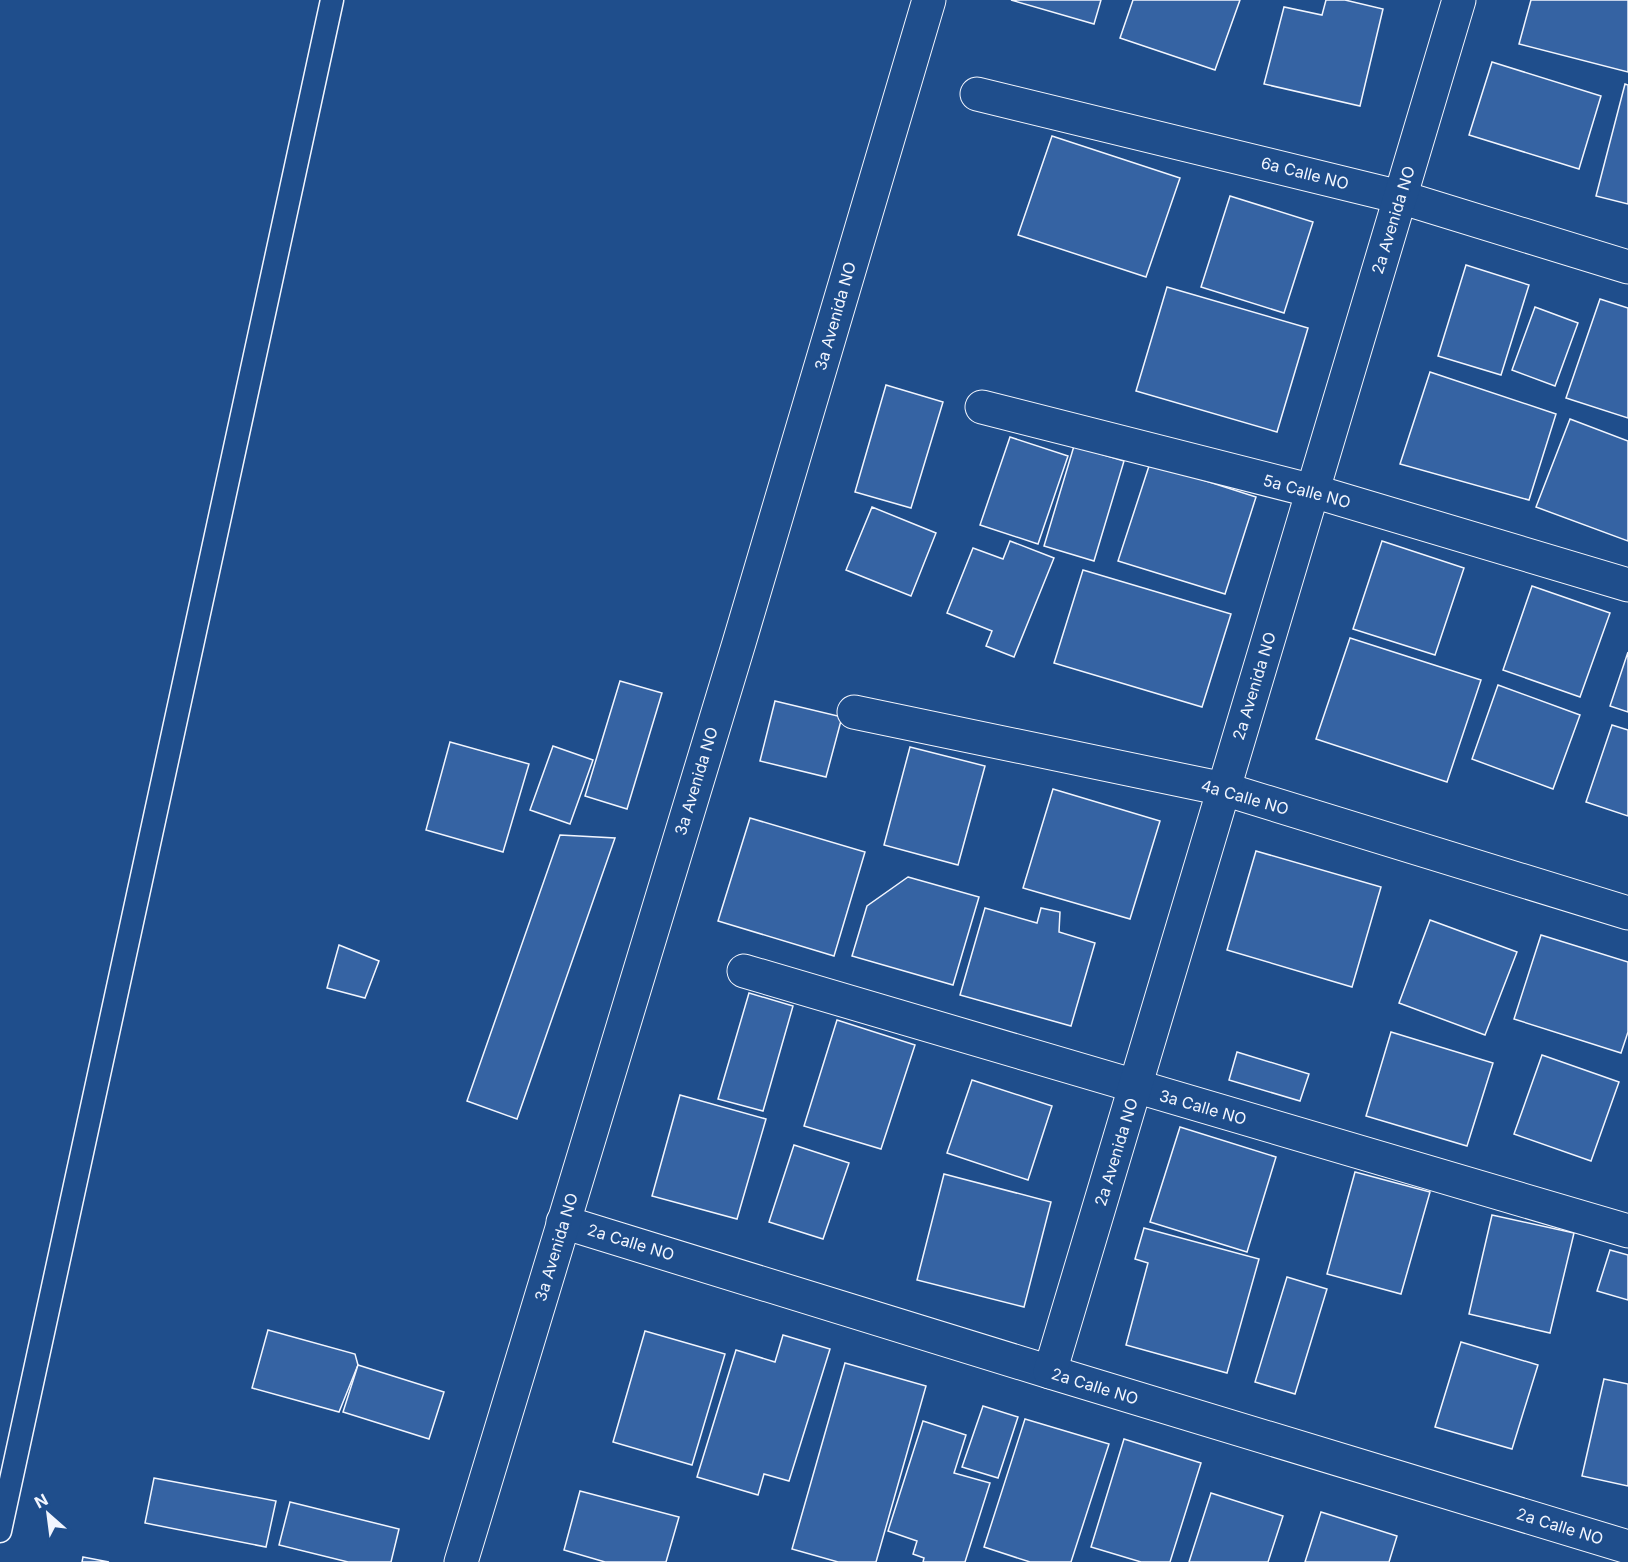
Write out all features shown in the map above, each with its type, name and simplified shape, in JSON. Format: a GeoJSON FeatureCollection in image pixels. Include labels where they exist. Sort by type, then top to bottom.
{"type":"FeatureCollection","features":[{"type":"Feature","properties":{"kind":"street","name":"3a Avenida NO"},"geometry":{"type":"LineString","coordinates":[[461,1562],[742,632],[929,0]]}},
{"type":"Feature","properties":{"kind":"street","name":"2a Avenida NO"},"geometry":{"type":"LineString","coordinates":[[1050,1372],[1459,0]]}},
{"type":"Feature","properties":{"kind":"street","name":"6a Calle NO"},"geometry":{"type":"LineString","coordinates":[[977,94],[1400,197],[1628,267]]}},
{"type":"Feature","properties":{"kind":"street","name":"5a Calle NO"},"geometry":{"type":"LineString","coordinates":[[982,407],[1313,491],[1628,585]]}},
{"type":"Feature","properties":{"kind":"street","name":"4a Calle NO"},"geometry":{"type":"LineString","coordinates":[[854,712],[1224,789],[1628,913]]}},
{"type":"Feature","properties":{"kind":"street","name":"3a Calle NO"},"geometry":{"type":"LineString","coordinates":[[744,971],[1628,1231]]}},
{"type":"Feature","properties":{"kind":"street","name":"2a Calle NO"},"geometry":{"type":"LineString","coordinates":[[563,1222],[1625,1552]]}},
{"type":"Feature","properties":{"kind":"lane"},"geometry":{"type":"LineString","coordinates":[[0,1531],[332,0]]}},
{"type":"Feature","properties":{"kind":"building"},"geometry":{"type":"Polygon","coordinates":[[[1011,0],[1101,0],[1094,24],[1011,0]]]}},
{"type":"Feature","properties":{"kind":"building"},"geometry":{"type":"Polygon","coordinates":[[[1133,0],[1240,0],[1215,70],[1120,38],[1133,0]]]}},
{"type":"Feature","properties":{"kind":"building"},"geometry":{"type":"Polygon","coordinates":[[[1326,0],[1345,0],[1383,9],[1360,106],[1264,84],[1284,7],[1322,15],[1326,0]]]}},
{"type":"Feature","properties":{"kind":"building"},"geometry":{"type":"Polygon","coordinates":[[[1531,0],[1628,0],[1628,72],[1519,44],[1531,0]]]}},
{"type":"Feature","properties":{"kind":"building"},"geometry":{"type":"Polygon","coordinates":[[[1492,62],[1601,96],[1579,169],[1469,135],[1492,62]]]}},
{"type":"Feature","properties":{"kind":"building"},"geometry":{"type":"Polygon","coordinates":[[[1625,84],[1628,85],[1628,204],[1596,196],[1625,84]]]}},
{"type":"Feature","properties":{"kind":"building"},"geometry":{"type":"Polygon","coordinates":[[[1052,136],[1180,178],[1146,277],[1018,235],[1052,136]]]}},
{"type":"Feature","properties":{"kind":"building"},"geometry":{"type":"Polygon","coordinates":[[[1230,196],[1313,222],[1284,313],[1201,287],[1230,196]]]}},
{"type":"Feature","properties":{"kind":"building"},"geometry":{"type":"Polygon","coordinates":[[[1466,265],[1529,285],[1501,375],[1438,356],[1466,265]]]}},
{"type":"Feature","properties":{"kind":"building"},"geometry":{"type":"Polygon","coordinates":[[[1167,287],[1308,328],[1277,432],[1136,391],[1167,287]]]}},
{"type":"Feature","properties":{"kind":"building"},"geometry":{"type":"Polygon","coordinates":[[[1600,299],[1628,308],[1628,418],[1566,398],[1600,299]]]}},
{"type":"Feature","properties":{"kind":"building"},"geometry":{"type":"Polygon","coordinates":[[[1535,307],[1578,323],[1555,386],[1512,370],[1535,307]]]}},
{"type":"Feature","properties":{"kind":"building"},"geometry":{"type":"Polygon","coordinates":[[[1430,372],[1556,414],[1529,500],[1400,464],[1430,372]]]}},
{"type":"Feature","properties":{"kind":"building"},"geometry":{"type":"Polygon","coordinates":[[[886,385],[943,402],[911,508],[855,492],[886,385]]]}},
{"type":"Feature","properties":{"kind":"building"},"geometry":{"type":"Polygon","coordinates":[[[1570,419],[1628,441],[1628,541],[1536,507],[1570,419]]]}},
{"type":"Feature","properties":{"kind":"building"},"geometry":{"type":"Polygon","coordinates":[[[1010,437],[1068,456],[1038,544],[980,525],[1010,437]]]}},
{"type":"Feature","properties":{"kind":"building"},"geometry":{"type":"Polygon","coordinates":[[[1074,446],[1124,461],[1094,561],[1044,546],[1074,446]]]}},
{"type":"Feature","properties":{"kind":"building"},"geometry":{"type":"Polygon","coordinates":[[[1150,463],[1256,497],[1225,594],[1118,561],[1150,463]]]}},
{"type":"Feature","properties":{"kind":"building"},"geometry":{"type":"Polygon","coordinates":[[[872,507],[936,533],[911,596],[846,570],[872,507]]]}},
{"type":"Feature","properties":{"kind":"building"},"geometry":{"type":"Polygon","coordinates":[[[1010,541],[1054,558],[1014,657],[986,646],[992,631],[947,613],[973,548],[1003,559],[1010,541]]]}},
{"type":"Feature","properties":{"kind":"building"},"geometry":{"type":"Polygon","coordinates":[[[1382,541],[1464,568],[1435,655],[1353,629],[1382,541]]]}},
{"type":"Feature","properties":{"kind":"building"},"geometry":{"type":"Polygon","coordinates":[[[1083,570],[1231,614],[1202,707],[1054,663],[1083,570]]]}},
{"type":"Feature","properties":{"kind":"building"},"geometry":{"type":"Polygon","coordinates":[[[1532,586],[1610,613],[1580,697],[1503,670],[1532,586]]]}},
{"type":"Feature","properties":{"kind":"building"},"geometry":{"type":"Polygon","coordinates":[[[1350,638],[1481,680],[1447,782],[1316,739],[1350,638]]]}},
{"type":"Feature","properties":{"kind":"building"},"geometry":{"type":"Polygon","coordinates":[[[1628,652],[1628,712],[1610,706],[1628,652]]]}},
{"type":"Feature","properties":{"kind":"building"},"geometry":{"type":"Polygon","coordinates":[[[620,681],[662,693],[627,809],[585,796],[620,681]]]}},
{"type":"Feature","properties":{"kind":"building"},"geometry":{"type":"Polygon","coordinates":[[[1498,685],[1580,715],[1553,789],[1472,759],[1498,685]]]}},
{"type":"Feature","properties":{"kind":"building"},"geometry":{"type":"Polygon","coordinates":[[[775,701],[842,717],[826,777],[760,761],[775,701]]]}},
{"type":"Feature","properties":{"kind":"building"},"geometry":{"type":"Polygon","coordinates":[[[1612,725],[1628,730],[1628,816],[1586,802],[1612,725]]]}},
{"type":"Feature","properties":{"kind":"building"},"geometry":{"type":"Polygon","coordinates":[[[450,742],[529,764],[503,852],[426,830],[450,742]]]}},
{"type":"Feature","properties":{"kind":"building"},"geometry":{"type":"Polygon","coordinates":[[[553,746],[593,760],[570,824],[530,810],[553,746]]]}},
{"type":"Feature","properties":{"kind":"building"},"geometry":{"type":"Polygon","coordinates":[[[910,747],[985,766],[958,865],[884,845],[910,747]]]}},
{"type":"Feature","properties":{"kind":"building"},"geometry":{"type":"Polygon","coordinates":[[[1053,789],[1160,821],[1130,919],[1023,888],[1053,789]]]}},
{"type":"Feature","properties":{"kind":"building"},"geometry":{"type":"Polygon","coordinates":[[[750,818],[865,852],[834,956],[718,921],[750,818]]]}},
{"type":"Feature","properties":{"kind":"building"},"geometry":{"type":"Polygon","coordinates":[[[560,835],[615,838],[517,1119],[467,1101],[560,835]]]}},
{"type":"Feature","properties":{"kind":"building"},"geometry":{"type":"Polygon","coordinates":[[[1256,851],[1381,887],[1352,987],[1227,950],[1256,851]]]}},
{"type":"Feature","properties":{"kind":"building"},"geometry":{"type":"Polygon","coordinates":[[[908,877],[979,897],[953,985],[852,956],[867,906],[908,877]]]}},
{"type":"Feature","properties":{"kind":"building"},"geometry":{"type":"Polygon","coordinates":[[[985,908],[1037,923],[1041,908],[1060,912],[1059,932],[1095,943],[1071,1026],[960,995],[985,908]]]}},
{"type":"Feature","properties":{"kind":"building"},"geometry":{"type":"Polygon","coordinates":[[[1430,920],[1517,952],[1485,1035],[1399,1003],[1430,920]]]}},
{"type":"Feature","properties":{"kind":"building"},"geometry":{"type":"Polygon","coordinates":[[[1541,935],[1628,962],[1628,1032],[1621,1053],[1514,1019],[1541,935]]]}},
{"type":"Feature","properties":{"kind":"building"},"geometry":{"type":"Polygon","coordinates":[[[339,945],[379,961],[365,998],[327,988],[339,945]]]}},
{"type":"Feature","properties":{"kind":"building"},"geometry":{"type":"Polygon","coordinates":[[[749,993],[793,1006],[763,1111],[718,1099],[749,993]]]}},
{"type":"Feature","properties":{"kind":"building"},"geometry":{"type":"Polygon","coordinates":[[[837,1020],[915,1045],[881,1149],[804,1126],[837,1020]]]}},
{"type":"Feature","properties":{"kind":"building"},"geometry":{"type":"Polygon","coordinates":[[[1391,1032],[1493,1063],[1467,1146],[1366,1116],[1391,1032]]]}},
{"type":"Feature","properties":{"kind":"building"},"geometry":{"type":"Polygon","coordinates":[[[1237,1052],[1309,1074],[1300,1101],[1229,1080],[1237,1052]]]}},
{"type":"Feature","properties":{"kind":"building"},"geometry":{"type":"Polygon","coordinates":[[[1542,1055],[1619,1082],[1591,1161],[1514,1134],[1542,1055]]]}},
{"type":"Feature","properties":{"kind":"building"},"geometry":{"type":"Polygon","coordinates":[[[972,1080],[1052,1106],[1028,1180],[947,1153],[972,1080]]]}},
{"type":"Feature","properties":{"kind":"building"},"geometry":{"type":"Polygon","coordinates":[[[680,1095],[766,1119],[737,1219],[652,1196],[680,1095]]]}},
{"type":"Feature","properties":{"kind":"building"},"geometry":{"type":"Polygon","coordinates":[[[1180,1127],[1276,1157],[1247,1252],[1150,1222],[1180,1127]]]}},
{"type":"Feature","properties":{"kind":"building"},"geometry":{"type":"Polygon","coordinates":[[[794,1145],[849,1163],[823,1239],[769,1222],[794,1145]]]}},
{"type":"Feature","properties":{"kind":"building"},"geometry":{"type":"Polygon","coordinates":[[[1355,1172],[1430,1192],[1401,1294],[1327,1274],[1355,1172]]]}},
{"type":"Feature","properties":{"kind":"building"},"geometry":{"type":"Polygon","coordinates":[[[944,1174],[1051,1202],[1024,1307],[917,1280],[944,1174]]]}},
{"type":"Feature","properties":{"kind":"building"},"geometry":{"type":"Polygon","coordinates":[[[1492,1215],[1574,1233],[1550,1333],[1469,1314],[1492,1215]]]}},
{"type":"Feature","properties":{"kind":"building"},"geometry":{"type":"Polygon","coordinates":[[[1144,1228],[1259,1259],[1227,1373],[1126,1345],[1148,1263],[1135,1259],[1144,1228]]]}},
{"type":"Feature","properties":{"kind":"building"},"geometry":{"type":"Polygon","coordinates":[[[1610,1250],[1628,1255],[1628,1300],[1597,1291],[1610,1250]]]}},
{"type":"Feature","properties":{"kind":"building"},"geometry":{"type":"Polygon","coordinates":[[[1287,1277],[1327,1289],[1295,1394],[1255,1382],[1287,1277]]]}},
{"type":"Feature","properties":{"kind":"building"},"geometry":{"type":"Polygon","coordinates":[[[268,1330],[355,1354],[358,1365],[339,1412],[252,1388],[268,1330]]]}},
{"type":"Feature","properties":{"kind":"building"},"geometry":{"type":"Polygon","coordinates":[[[645,1331],[725,1354],[692,1465],[613,1442],[645,1331]]]}},
{"type":"Feature","properties":{"kind":"building"},"geometry":{"type":"Polygon","coordinates":[[[783,1335],[830,1349],[789,1481],[764,1474],[758,1495],[697,1477],[736,1350],[775,1362],[783,1335]]]}},
{"type":"Feature","properties":{"kind":"building"},"geometry":{"type":"Polygon","coordinates":[[[1461,1342],[1538,1365],[1512,1449],[1435,1427],[1461,1342]]]}},
{"type":"Feature","properties":{"kind":"building"},"geometry":{"type":"Polygon","coordinates":[[[845,1363],[926,1386],[876,1562],[838,1562],[792,1549],[845,1363]]]}},
{"type":"Feature","properties":{"kind":"building"},"geometry":{"type":"Polygon","coordinates":[[[358,1365],[444,1392],[429,1439],[343,1412],[358,1365]]]}},
{"type":"Feature","properties":{"kind":"building"},"geometry":{"type":"Polygon","coordinates":[[[1604,1379],[1628,1384],[1628,1486],[1582,1476],[1604,1379]]]}},
{"type":"Feature","properties":{"kind":"building"},"geometry":{"type":"Polygon","coordinates":[[[983,1406],[1018,1417],[998,1478],[962,1467],[983,1406]]]}},
{"type":"Feature","properties":{"kind":"building"},"geometry":{"type":"Polygon","coordinates":[[[1025,1419],[1109,1444],[1071,1562],[1030,1562],[984,1547],[1025,1419]]]}},
{"type":"Feature","properties":{"kind":"building"},"geometry":{"type":"Polygon","coordinates":[[[923,1421],[966,1435],[954,1473],[990,1483],[965,1562],[923,1562],[924,1558],[913,1554],[917,1541],[888,1531],[923,1421]]]}},
{"type":"Feature","properties":{"kind":"building"},"geometry":{"type":"Polygon","coordinates":[[[1124,1439],[1201,1463],[1170,1562],[1141,1562],[1091,1547],[1124,1439]]]}},
{"type":"Feature","properties":{"kind":"building"},"geometry":{"type":"Polygon","coordinates":[[[154,1478],[276,1501],[266,1547],[145,1523],[154,1478]]]}},
{"type":"Feature","properties":{"kind":"building"},"geometry":{"type":"Polygon","coordinates":[[[580,1491],[679,1517],[666,1562],[605,1562],[564,1550],[580,1491]]]}},
{"type":"Feature","properties":{"kind":"building"},"geometry":{"type":"Polygon","coordinates":[[[1211,1493],[1283,1516],[1268,1562],[1189,1562],[1211,1493]]]}},
{"type":"Feature","properties":{"kind":"building"},"geometry":{"type":"Polygon","coordinates":[[[290,1502],[399,1529],[391,1562],[348,1562],[279,1545],[290,1502]]]}},
{"type":"Feature","properties":{"kind":"building"},"geometry":{"type":"Polygon","coordinates":[[[1321,1512],[1397,1536],[1389,1562],[1305,1562],[1321,1512]]]}},
{"type":"Feature","properties":{"kind":"building"},"geometry":{"type":"Polygon","coordinates":[[[83,1557],[109,1562],[82,1562],[83,1557]]]}}]}
